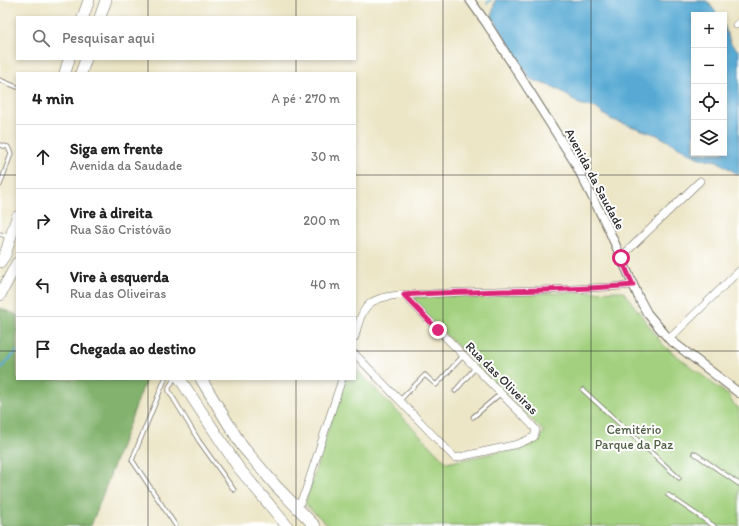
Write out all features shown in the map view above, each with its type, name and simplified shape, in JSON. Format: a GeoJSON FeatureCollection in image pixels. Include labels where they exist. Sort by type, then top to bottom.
{"type":"FeatureCollection","features":[{"type":"Feature","properties":{"kind":"main road"},"geometry":{"type":"LineString","coordinates":[[83,16],[89,0]]}},
{"type":"Feature","properties":{"kind":"main road"},"geometry":{"type":"LineString","coordinates":[[100,16],[106,0]]}},
{"type":"Feature","properties":{"kind":"main road"},"geometry":{"type":"LineString","coordinates":[[65,72],[69,60]]}},
{"type":"Feature","properties":{"kind":"main road"},"geometry":{"type":"LineString","coordinates":[[81,72],[86,60]]}},
{"type":"Feature","properties":{"kind":"main road"},"geometry":{"type":"LineString","coordinates":[[0,262],[5,236],[16,219]]}},
{"type":"Feature","properties":{"kind":"main road"},"geometry":{"type":"LineString","coordinates":[[0,295],[16,265]]}},
{"type":"Feature","properties":{"kind":"main road"},"geometry":{"type":"LineString","coordinates":[[181,380],[221,443],[262,498],[287,526]]}},
{"type":"Feature","properties":{"kind":"main road"},"geometry":{"type":"LineString","coordinates":[[202,380],[242,446],[276,486],[315,526]]}},
{"type":"Feature","properties":{"kind":"main road"},"geometry":{"type":"LineString","coordinates":[[262,498],[276,486]]}},
{"type":"Feature","properties":{"kind":"street","name":"Avenida da Saudade"},"geometry":{"type":"LineString","coordinates":[[470,0],[487,24],[574,161],[647,313],[670,339],[738,391]]}},
{"type":"Feature","properties":{"kind":"street"},"geometry":{"type":"LineString","coordinates":[[621,258],[700,181]]}},
{"type":"Feature","properties":{"kind":"street"},"geometry":{"type":"LineString","coordinates":[[670,339],[739,271]]}},
{"type":"Feature","properties":{"kind":"street"},"geometry":{"type":"LineString","coordinates":[[356,334],[360,320],[370,303],[383,298],[404,295],[460,292],[580,289],[633,285]]}},
{"type":"Feature","properties":{"kind":"street","name":"Rua das Oliveiras"},"geometry":{"type":"LineString","coordinates":[[356,355],[455,458],[518,444],[531,439],[535,435],[536,430],[404,295]]}},
{"type":"Feature","properties":{"kind":"street"},"geometry":{"type":"LineString","coordinates":[[297,509],[305,492],[342,380]]}},
{"type":"Feature","properties":{"kind":"lane"},"geometry":{"type":"LineString","coordinates":[[0,80],[16,87]]}},
{"type":"Feature","properties":{"kind":"lane"},"geometry":{"type":"LineString","coordinates":[[0,145],[8,147],[11,154],[0,185]]}},
{"type":"Feature","properties":{"kind":"lane"},"geometry":{"type":"LineString","coordinates":[[400,401],[424,375],[436,385],[463,356]]}},
{"type":"Feature","properties":{"kind":"lane"},"geometry":{"type":"LineString","coordinates":[[455,391],[475,368]]}},
{"type":"Feature","properties":{"kind":"lane"},"geometry":{"type":"LineString","coordinates":[[165,380],[132,460],[176,526]]}},
{"type":"Feature","properties":{"kind":"lane"},"geometry":{"type":"LineString","coordinates":[[173,380],[169,387],[169,391],[198,441],[234,490]]}},
{"type":"Feature","properties":{"kind":"lane"},"geometry":{"type":"LineString","coordinates":[[583,390],[679,478]]}},
{"type":"Feature","properties":{"kind":"lane"},"geometry":{"type":"LineString","coordinates":[[473,417],[500,394]]}},
{"type":"Feature","properties":{"kind":"lane"},"geometry":{"type":"LineString","coordinates":[[694,453],[739,484]]}},
{"type":"Feature","properties":{"kind":"lane"},"geometry":{"type":"LineString","coordinates":[[668,495],[714,526]]}},
{"type":"Feature","properties":{"kind":"green space","name":"Cemitério Parque da Paz"},"geometry":{"type":"Polygon","coordinates":[[[623,291],[664,346],[729,396],[733,404],[739,408],[739,526],[329,526],[305,504],[344,380],[356,380],[356,369],[447,463],[531,445],[544,432],[414,303],[416,297],[623,291]]]}},
{"type":"Feature","properties":{"kind":"green space"},"geometry":{"type":"Polygon","coordinates":[[[0,308],[16,315],[16,380],[146,380],[91,526],[0,526],[0,308]]]}},
{"type":"Feature","properties":{"kind":"water"},"geometry":{"type":"Polygon","coordinates":[[[495,0],[707,1],[716,12],[691,12],[691,154],[657,135],[610,119],[596,108],[579,104],[558,89],[530,79],[492,16],[495,0]]]}},
{"type":"Feature","properties":{"kind":"water"},"geometry":{"type":"Polygon","coordinates":[[[727,33],[731,44],[739,51],[739,175],[717,161],[695,156],[727,156],[727,33]]]}},
{"type":"Feature","properties":{"kind":"waterway"},"geometry":{"type":"LineString","coordinates":[[487,3],[491,0]]}},
{"type":"Feature","properties":{"kind":"waterway"},"geometry":{"type":"LineString","coordinates":[[0,369],[16,352]]}},
{"type":"Feature","properties":{"kind":"route"},"geometry":{"type":"LineString","coordinates":[[438,330],[404,295],[633,285],[621,258]]}}]}
